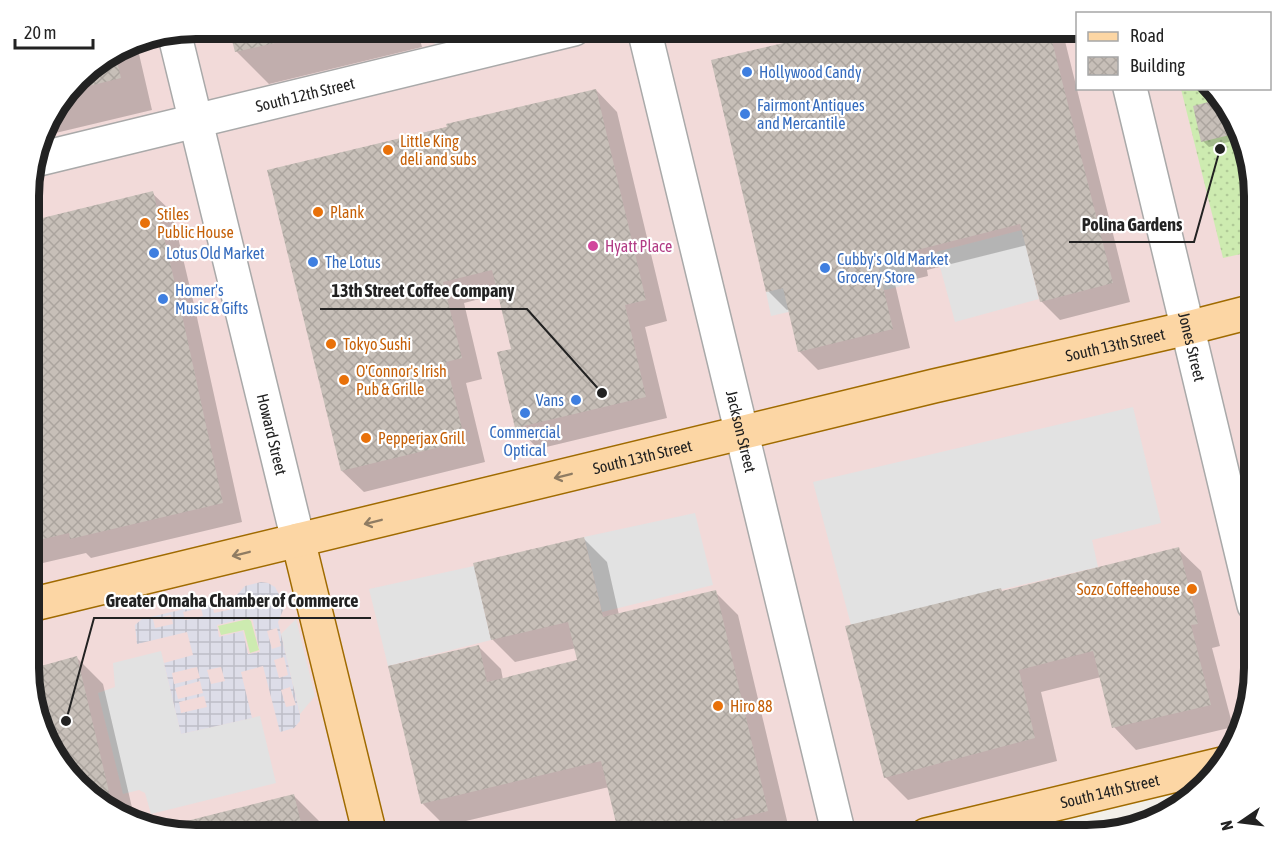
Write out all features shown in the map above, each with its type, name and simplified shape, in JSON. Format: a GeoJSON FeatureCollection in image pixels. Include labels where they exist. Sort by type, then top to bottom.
{"type":"FeatureCollection","features":[{"type":"Feature","properties":{"kind":"main road","name":"South 13th Street"},"geometry":{"type":"LineString","coordinates":[[39,603],[963,379],[1244,314]]}},
{"type":"Feature","properties":{"kind":"main road","name":"Howard Street"},"geometry":{"type":"LineString","coordinates":[[298,540],[368,825]]}},
{"type":"Feature","properties":{"kind":"main road","name":"South 14th Street"},"geometry":{"type":"LineString","coordinates":[[971,825],[1208,767]]}},
{"type":"Feature","properties":{"kind":"street","name":"South 12th Street"},"geometry":{"type":"LineString","coordinates":[[44,158],[532,39]]}},
{"type":"Feature","properties":{"kind":"street","name":"Jackson Street"},"geometry":{"type":"LineString","coordinates":[[646,39],[837,825]]}},
{"type":"Feature","properties":{"kind":"street","name":"Howard Street"},"geometry":{"type":"LineString","coordinates":[[176,40],[298,540]]}},
{"type":"Feature","properties":{"kind":"street","name":"Jones Street"},"geometry":{"type":"LineString","coordinates":[[1130,90],[1244,563]]}},
{"type":"Feature","properties":{"kind":"shaded area"},"geometry":{"type":"Polygon","coordinates":[[[186,39],[1076,39],[1076,90],[1202,90],[1223,118],[1232,136],[1239,156],[1244,186],[1244,678],[1236,718],[1218,755],[1208,767],[968,825],[196,825],[156,820],[109,799],[85,779],[65,755],[51,728],[40,688],[39,196],[44,156],[60,118],[85,85],[118,60],[146,47],[186,39]]]}},
{"type":"Feature","properties":{"kind":"shaded area"},"geometry":{"type":"Polygon","coordinates":[[[429,39],[482,39],[441,49],[429,39]]]}},
{"type":"Feature","properties":{"kind":"shaded area"},"geometry":{"type":"Polygon","coordinates":[[[1022,230],[1039,299],[955,322],[936,252],[1022,230]]]}},
{"type":"Feature","properties":{"kind":"shaded area"},"geometry":{"type":"Polygon","coordinates":[[[910,257],[919,282],[771,316],[766,292],[910,257]]]}},
{"type":"Feature","properties":{"kind":"shaded area"},"geometry":{"type":"Polygon","coordinates":[[[1133,407],[1161,523],[1092,540],[1098,567],[851,625],[813,482],[1133,407]]]}},
{"type":"Feature","properties":{"kind":"shaded area"},"geometry":{"type":"Polygon","coordinates":[[[695,513],[713,585],[602,612],[584,537],[695,513]]]}},
{"type":"Feature","properties":{"kind":"shaded area"},"geometry":{"type":"Polygon","coordinates":[[[474,566],[491,640],[388,666],[369,589],[474,566]]]}},
{"type":"Feature","properties":{"kind":"shaded area"},"geometry":{"type":"Polygon","coordinates":[[[261,582],[268,583],[275,587],[282,600],[284,608],[278,622],[300,721],[294,728],[280,732],[263,666],[241,672],[252,718],[181,734],[164,663],[193,655],[187,632],[137,644],[135,625],[142,619],[235,597],[245,586],[261,582]],[[230,600],[212,605],[214,613],[233,609],[230,600]],[[201,608],[183,612],[185,620],[203,616],[201,608]],[[171,615],[153,619],[155,628],[173,624],[171,615]],[[252,617],[217,625],[219,637],[243,631],[248,654],[260,652],[252,617]],[[277,628],[267,631],[272,649],[281,646],[277,628]],[[284,657],[274,660],[279,678],[288,675],[284,657]],[[197,667],[172,673],[174,684],[200,678],[197,667]],[[221,667],[207,670],[211,684],[225,681],[221,667]],[[200,681],[175,688],[178,699],[203,693],[200,681]],[[290,687],[281,690],[286,707],[296,705],[290,687]],[[204,696],[179,702],[181,713],[207,707],[204,696]]]}},
{"type":"Feature","properties":{"kind":"shaded area"},"geometry":{"type":"Polygon","coordinates":[[[296,619],[315,696],[300,714],[281,634],[296,619]]]}},
{"type":"Feature","properties":{"kind":"shaded area"},"geometry":{"type":"Polygon","coordinates":[[[161,651],[181,734],[260,716],[276,783],[151,814],[145,793],[139,790],[123,794],[98,693],[115,687],[113,663],[161,651]]]}},
{"type":"Feature","properties":{"kind":"green space"},"geometry":{"type":"Polygon","coordinates":[[[1181,90],[1202,90],[1223,118],[1239,156],[1244,186],[1244,253],[1223,258],[1181,90]]]}},
{"type":"Feature","properties":{"kind":"green space"},"geometry":{"type":"Polygon","coordinates":[[[248,619],[251,621],[259,650],[250,653],[244,630],[221,635],[218,626],[248,619]]]}},
{"type":"Feature","properties":{"kind":"building"},"geometry":{"type":"Polygon","coordinates":[[[232,39],[292,39],[235,52],[232,39]]]}},
{"type":"Feature","properties":{"kind":"building"},"geometry":{"type":"Polygon","coordinates":[[[800,39],[1052,39],[1113,283],[1040,302],[1020,224],[909,252],[910,257],[878,265],[893,329],[798,352],[783,288],[766,292],[711,60],[800,39]]]}},
{"type":"Feature","properties":{"kind":"building"},"geometry":{"type":"Polygon","coordinates":[[[117,61],[121,78],[83,88],[117,61]]]}},
{"type":"Feature","properties":{"kind":"building"},"geometry":{"type":"Polygon","coordinates":[[[596,89],[646,300],[625,305],[646,397],[515,428],[497,352],[511,349],[492,270],[443,282],[462,358],[446,362],[465,441],[341,471],[267,170],[447,127],[446,124],[596,89]]]}},
{"type":"Feature","properties":{"kind":"building"},"geometry":{"type":"Polygon","coordinates":[[[1212,101],[1231,135],[1201,142],[1193,106],[1212,101]]]}},
{"type":"Feature","properties":{"kind":"building"},"geometry":{"type":"Polygon","coordinates":[[[153,191],[223,503],[70,539],[69,533],[39,540],[39,219],[153,191]]]}},
{"type":"Feature","properties":{"kind":"building"},"geometry":{"type":"Polygon","coordinates":[[[584,537],[603,617],[716,590],[768,811],[708,825],[617,825],[601,761],[421,804],[388,666],[479,645],[487,682],[577,660],[568,622],[491,640],[473,563],[584,537]]]}},
{"type":"Feature","properties":{"kind":"building"},"geometry":{"type":"Polygon","coordinates":[[[1179,547],[1198,624],[1191,625],[1211,705],[1112,728],[1093,651],[1019,670],[1035,738],[884,778],[845,626],[1001,588],[1002,591],[1179,547]]]}},
{"type":"Feature","properties":{"kind":"building"},"geometry":{"type":"Polygon","coordinates":[[[77,656],[110,796],[106,797],[85,779],[65,755],[55,737],[44,708],[39,667],[77,656]]]}},
{"type":"Feature","properties":{"kind":"building"},"geometry":{"type":"Polygon","coordinates":[[[294,794],[302,825],[196,825],[175,824],[294,794]]]}},
{"type":"Feature","properties":{"kind":"place","name":"Hollywood Candy"},"geometry":{"type":"Point","coordinates":[747,72]}},
{"type":"Feature","properties":{"kind":"place","name":"Fairmont Antiques and Mercantile"},"geometry":{"type":"Point","coordinates":[745,114]}},
{"type":"Feature","properties":{"kind":"place","name":"Polina Gardens"},"geometry":{"type":"Point","coordinates":[1220,149]}},
{"type":"Feature","properties":{"kind":"place","name":"Little King deli and subs"},"geometry":{"type":"Point","coordinates":[388,150]}},
{"type":"Feature","properties":{"kind":"place","name":"Plank"},"geometry":{"type":"Point","coordinates":[318,212]}},
{"type":"Feature","properties":{"kind":"place","name":"Stiles Public House"},"geometry":{"type":"Point","coordinates":[145,223]}},
{"type":"Feature","properties":{"kind":"place","name":"Hyatt Place"},"geometry":{"type":"Point","coordinates":[593,246]}},
{"type":"Feature","properties":{"kind":"place","name":"Lotus Old Market"},"geometry":{"type":"Point","coordinates":[154,253]}},
{"type":"Feature","properties":{"kind":"place","name":"The Lotus"},"geometry":{"type":"Point","coordinates":[313,262]}},
{"type":"Feature","properties":{"kind":"place","name":"Cubby's Old Market Grocery Store"},"geometry":{"type":"Point","coordinates":[825,268]}},
{"type":"Feature","properties":{"kind":"place","name":"Homer's Music & Gifts"},"geometry":{"type":"Point","coordinates":[163,299]}},
{"type":"Feature","properties":{"kind":"place","name":"Tokyo Sushi"},"geometry":{"type":"Point","coordinates":[331,344]}},
{"type":"Feature","properties":{"kind":"place","name":"O'Connor's Irish Pub & Grille"},"geometry":{"type":"Point","coordinates":[344,380]}},
{"type":"Feature","properties":{"kind":"place","name":"13th Street Coffee Company"},"geometry":{"type":"Point","coordinates":[602,393]}},
{"type":"Feature","properties":{"kind":"place","name":"Vans"},"geometry":{"type":"Point","coordinates":[576,400]}},
{"type":"Feature","properties":{"kind":"place","name":"Commercial Optical"},"geometry":{"type":"Point","coordinates":[525,413]}},
{"type":"Feature","properties":{"kind":"place","name":"Pepperjax Grill"},"geometry":{"type":"Point","coordinates":[366,438]}},
{"type":"Feature","properties":{"kind":"place","name":"Sozo Coffeehouse"},"geometry":{"type":"Point","coordinates":[1192,589]}},
{"type":"Feature","properties":{"kind":"place","name":"Hiro 88"},"geometry":{"type":"Point","coordinates":[718,706]}},
{"type":"Feature","properties":{"kind":"place","name":"Greater Omaha Chamber of Commerce"},"geometry":{"type":"Point","coordinates":[66,721]}}]}
